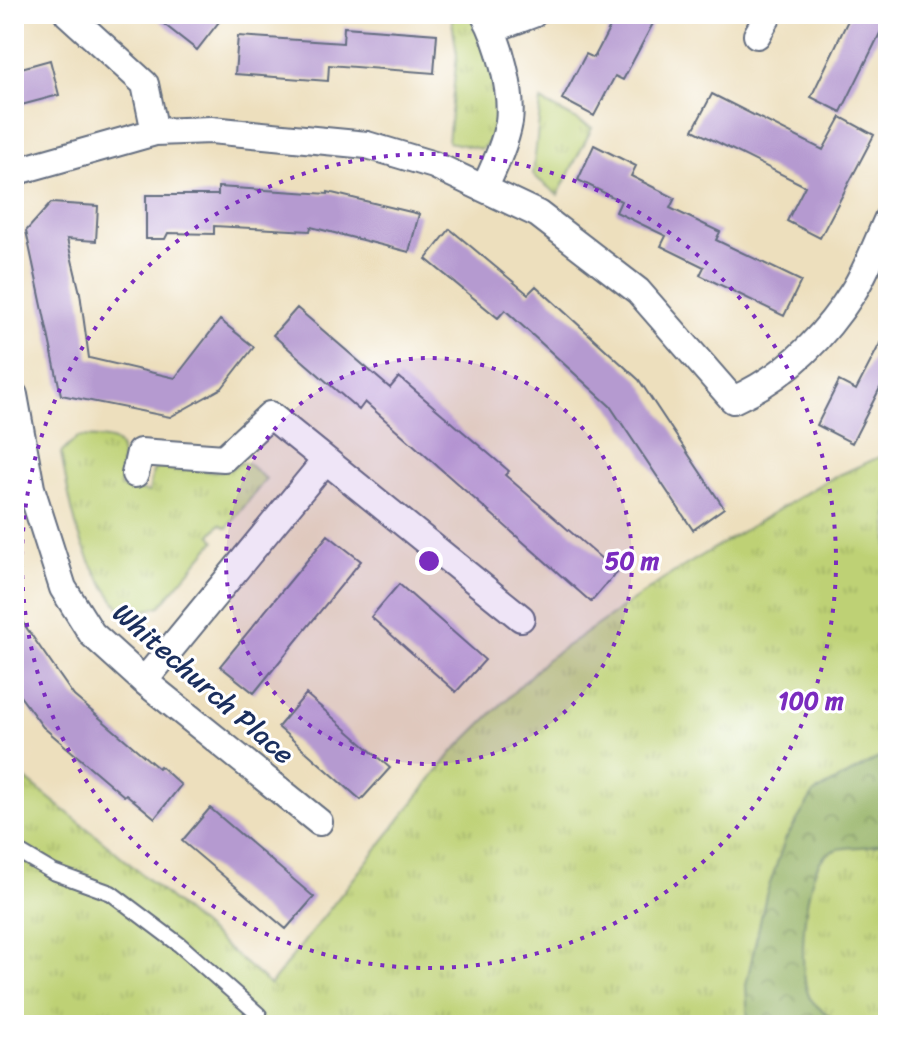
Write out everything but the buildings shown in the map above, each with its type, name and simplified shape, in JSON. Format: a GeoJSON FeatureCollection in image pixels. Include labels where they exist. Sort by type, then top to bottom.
{"type":"FeatureCollection","features":[{"type":"Feature","properties":{"kind":"street"},"geometry":{"type":"LineString","coordinates":[[68,14],[145,84],[155,132]]}},
{"type":"Feature","properties":{"kind":"street"},"geometry":{"type":"LineString","coordinates":[[485,187],[509,121],[506,74],[488,22],[533,14]]}},
{"type":"Feature","properties":{"kind":"street"},"geometry":{"type":"LineString","coordinates":[[14,172],[155,132],[211,130],[367,145],[434,165],[538,214],[638,291],[733,400],[757,390],[795,362],[830,324],[854,291],[888,218]]}},
{"type":"Feature","properties":{"kind":"street","name":"Whitechurch Place"},"geometry":{"type":"LineString","coordinates":[[14,395],[22,489],[63,588],[92,634],[144,681],[319,822]]}},
{"type":"Feature","properties":{"kind":"street"},"geometry":{"type":"LineString","coordinates":[[135,474],[140,452],[224,458],[270,415],[521,618]]}},
{"type":"Feature","properties":{"kind":"street"},"geometry":{"type":"LineString","coordinates":[[144,681],[325,461]]}},
{"type":"Feature","properties":{"kind":"lane"},"geometry":{"type":"LineString","coordinates":[[14,849],[53,872],[111,893],[180,945],[259,1015],[252,1025]]}},
{"type":"Feature","properties":{"kind":"green space"},"geometry":{"type":"Polygon","coordinates":[[[451,14],[471,14],[493,74],[496,122],[491,139],[481,149],[448,142],[457,55],[451,14]]]}},
{"type":"Feature","properties":{"kind":"green space"},"geometry":{"type":"Polygon","coordinates":[[[541,101],[592,128],[558,195],[533,175],[541,101]]]}},
{"type":"Feature","properties":{"kind":"green space"},"geometry":{"type":"Polygon","coordinates":[[[78,437],[105,439],[118,445],[122,459],[120,487],[149,492],[153,471],[172,466],[217,472],[247,463],[266,479],[227,528],[220,524],[211,535],[215,541],[160,606],[131,615],[119,606],[99,577],[76,526],[61,453],[78,437]]]}},
{"type":"Feature","properties":{"kind":"green space"},"geometry":{"type":"Polygon","coordinates":[[[888,453],[888,1025],[14,1025],[14,770],[109,846],[270,985],[452,753],[546,660],[673,573],[826,481],[888,453]]]}},
{"type":"Feature","properties":{"kind":"green space"},"geometry":{"type":"Polygon","coordinates":[[[888,753],[888,841],[828,854],[816,868],[807,903],[803,946],[805,983],[811,1000],[841,1025],[748,1025],[746,985],[766,895],[785,840],[814,793],[888,753]]]}}]}
